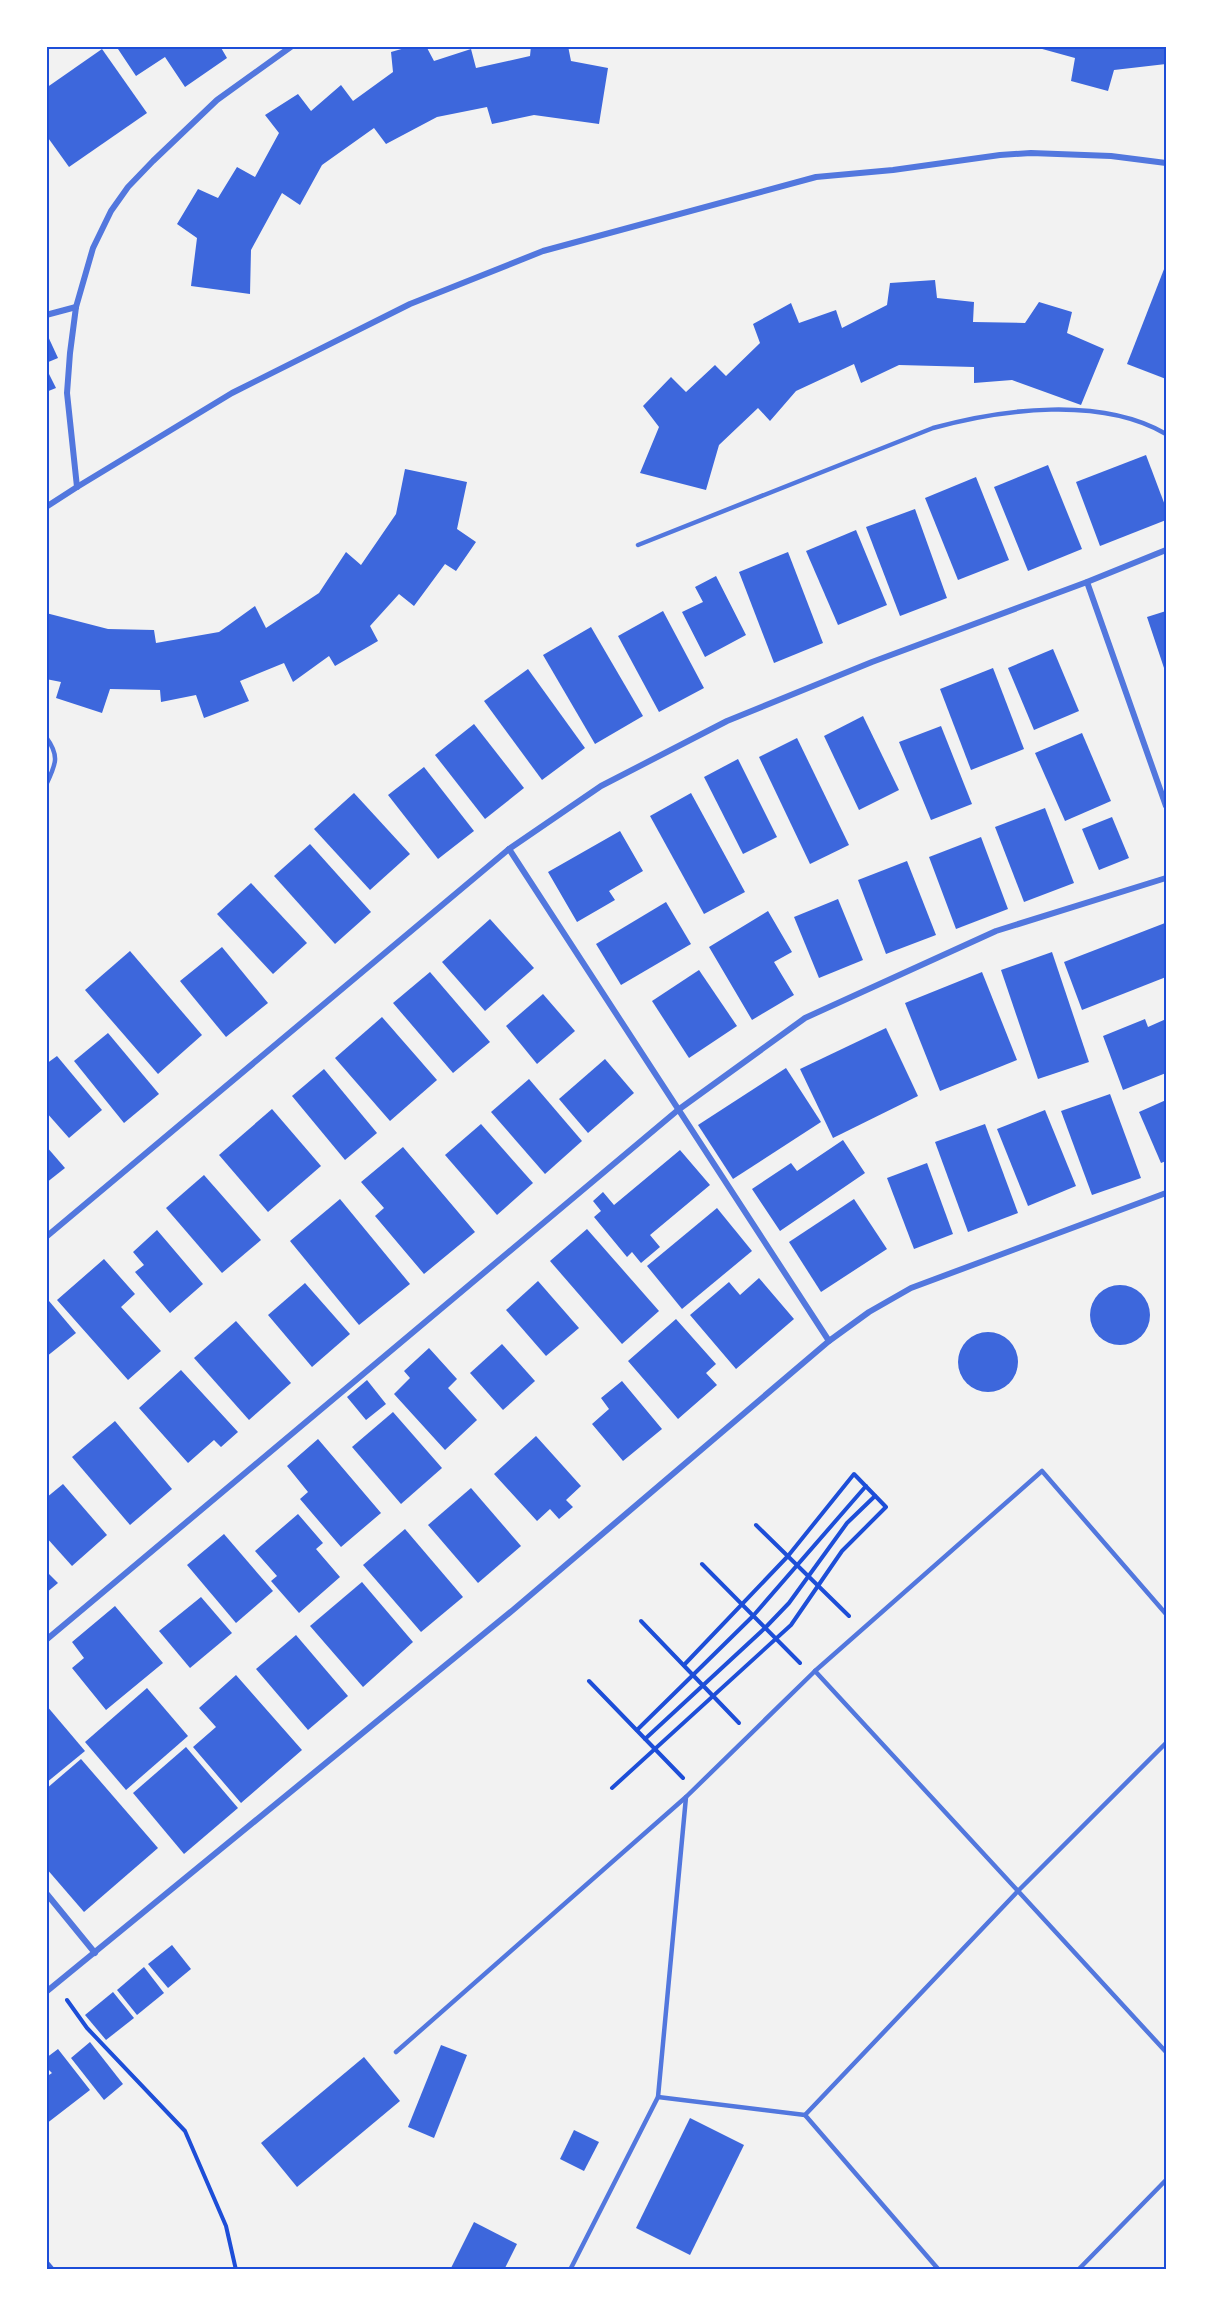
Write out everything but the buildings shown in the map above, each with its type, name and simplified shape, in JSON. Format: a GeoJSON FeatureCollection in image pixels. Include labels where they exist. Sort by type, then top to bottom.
{"type":"FeatureCollection","features":[{"type":"Feature","properties":{"kind":"street"},"geometry":{"type":"LineString","coordinates":[[77,487],[67,393],[70,353],[76,307],[93,248],[111,211],[128,187],[217,100],[292,46]]}},
{"type":"Feature","properties":{"kind":"street"},"geometry":{"type":"LineString","coordinates":[[46,507],[232,393],[410,304],[543,251],[816,177],[1030,153],[1111,156],[1167,163]]}},
{"type":"Feature","properties":{"kind":"street"},"geometry":{"type":"LineString","coordinates":[[46,315],[76,307]]}},
{"type":"Feature","properties":{"kind":"street"},"geometry":{"type":"LineString","coordinates":[[46,1237],[509,849],[601,786],[727,721],[872,662],[1167,550]]}},
{"type":"Feature","properties":{"kind":"street"},"geometry":{"type":"LineString","coordinates":[[1087,582],[1167,806]]}},
{"type":"Feature","properties":{"kind":"street"},"geometry":{"type":"LineString","coordinates":[[509,849],[829,1341]]}},
{"type":"Feature","properties":{"kind":"street"},"geometry":{"type":"LineString","coordinates":[[46,1640],[678,1110],[805,1018],[996,931],[1167,878]]}},
{"type":"Feature","properties":{"kind":"street"},"geometry":{"type":"LineString","coordinates":[[46,1992],[513,1610],[829,1341],[869,1312],[911,1288],[1167,1193]]}},
{"type":"Feature","properties":{"kind":"street"},"geometry":{"type":"LineString","coordinates":[[46,1893],[95,1953]]}},
{"type":"Feature","properties":{"kind":"lane"},"geometry":{"type":"LineString","coordinates":[[638,545],[933,428],[970,418],[1009,412],[1079,411],[1141,422],[1167,434]]}},
{"type":"Feature","properties":{"kind":"lane"},"geometry":{"type":"LineString","coordinates":[[46,737],[55,749],[56,762],[46,785]]}},
{"type":"Feature","properties":{"kind":"lane"},"geometry":{"type":"LineString","coordinates":[[396,2052],[686,1797],[813,1673],[1042,1471],[1167,1614]]}},
{"type":"Feature","properties":{"kind":"lane"},"geometry":{"type":"LineString","coordinates":[[813,1673],[1167,2052]]}},
{"type":"Feature","properties":{"kind":"lane"},"geometry":{"type":"LineString","coordinates":[[805,2115],[1018,1891],[1167,1743]]}},
{"type":"Feature","properties":{"kind":"lane"},"geometry":{"type":"LineString","coordinates":[[570,2270],[658,2097],[686,1797]]}},
{"type":"Feature","properties":{"kind":"lane"},"geometry":{"type":"LineString","coordinates":[[658,2097],[805,2115],[939,2270]]}},
{"type":"Feature","properties":{"kind":"lane"},"geometry":{"type":"LineString","coordinates":[[1078,2270],[1167,2180]]}},
{"type":"Feature","properties":{"kind":"path"},"geometry":{"type":"LineString","coordinates":[[612,1788],[791,1626],[842,1551],[886,1507],[854,1474],[788,1556],[684,1665]]}},
{"type":"Feature","properties":{"kind":"path"},"geometry":{"type":"LineString","coordinates":[[637,1730],[753,1616],[866,1486]]}},
{"type":"Feature","properties":{"kind":"path"},"geometry":{"type":"LineString","coordinates":[[645,1739],[789,1603],[847,1523],[875,1496]]}},
{"type":"Feature","properties":{"kind":"path"},"geometry":{"type":"LineString","coordinates":[[756,1525],[863,1629]]}},
{"type":"Feature","properties":{"kind":"path"},"geometry":{"type":"LineString","coordinates":[[702,1564],[813,1673]]}},
{"type":"Feature","properties":{"kind":"path"},"geometry":{"type":"LineString","coordinates":[[642,1621],[750,1734]]}},
{"type":"Feature","properties":{"kind":"path"},"geometry":{"type":"LineString","coordinates":[[590,1681],[694,1789]]}},
{"type":"Feature","properties":{"kind":"path"},"geometry":{"type":"LineString","coordinates":[[56,1984],[87,2028],[184,2131],[226,2226],[236,2270]]}}]}
